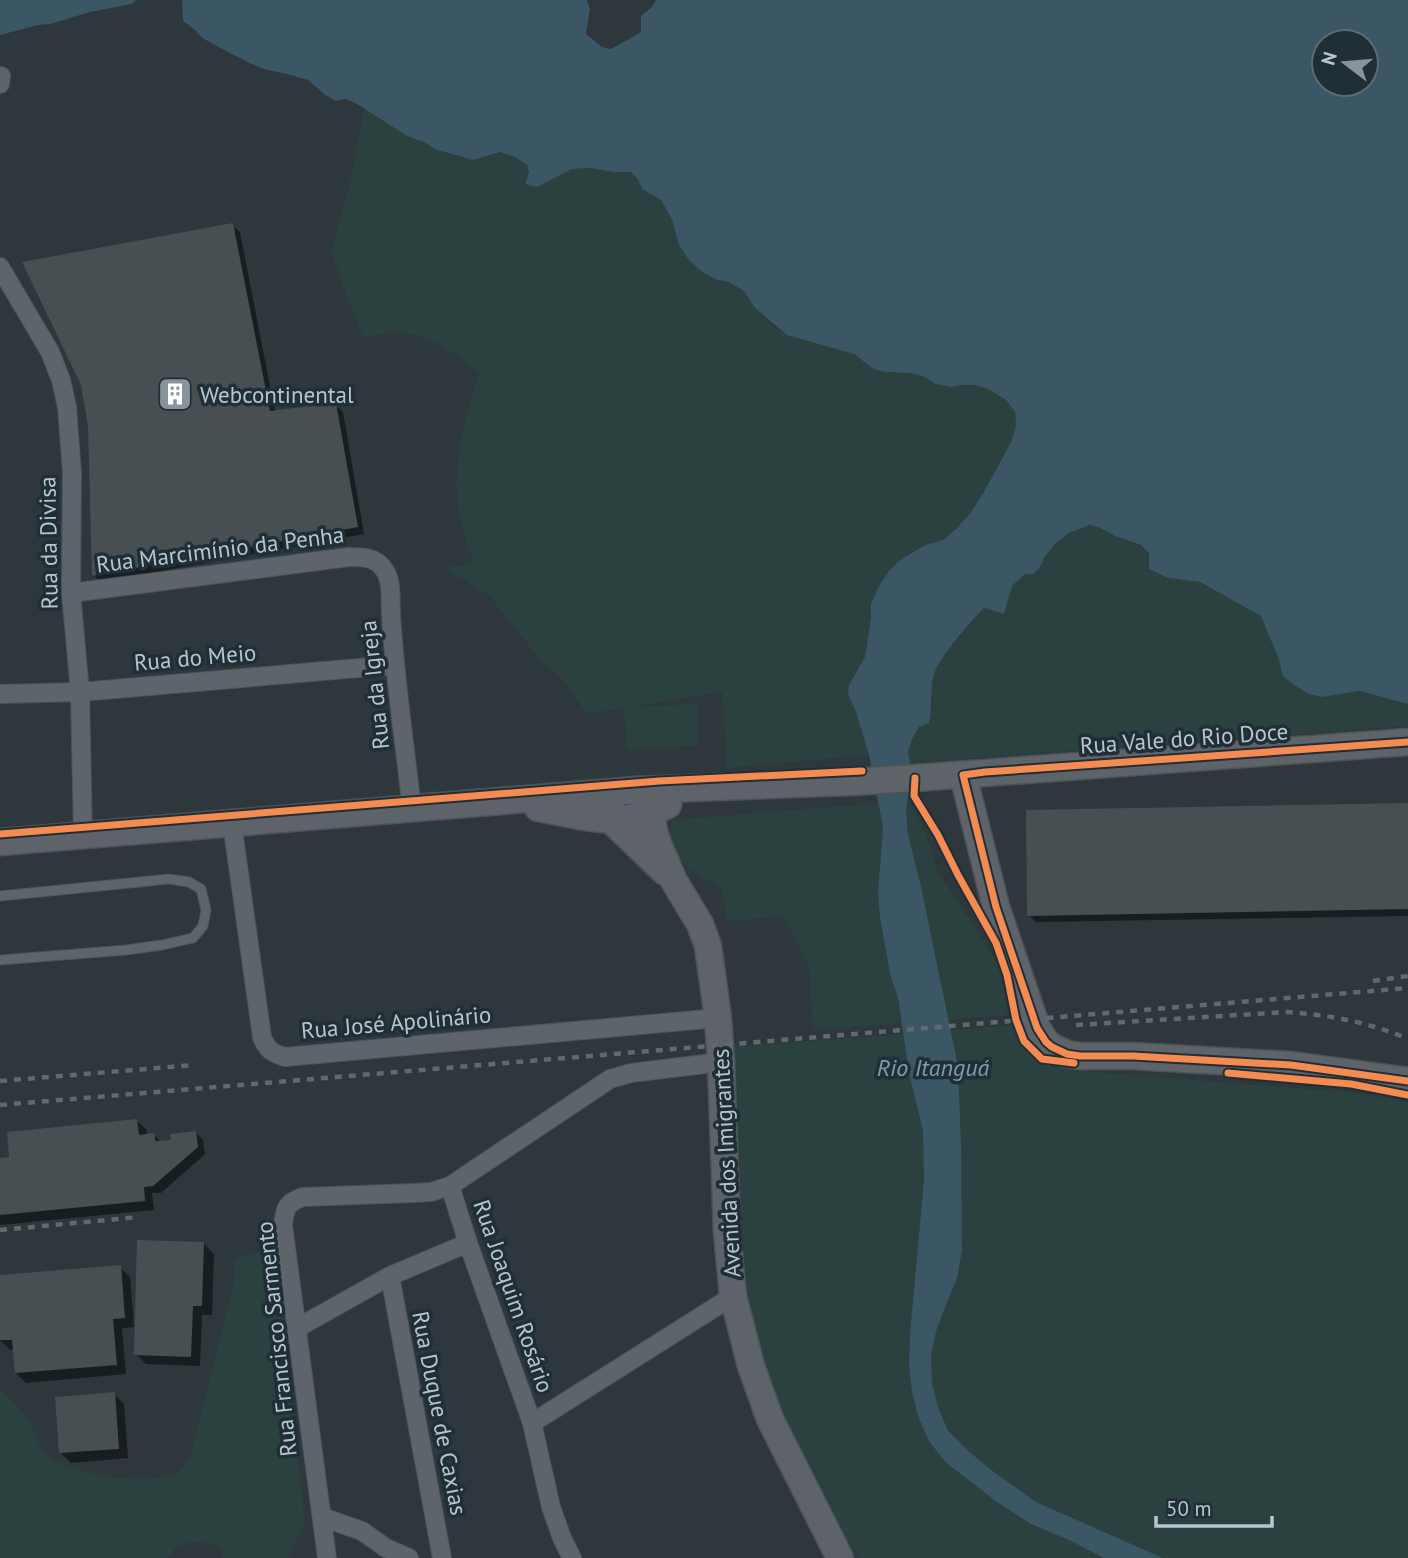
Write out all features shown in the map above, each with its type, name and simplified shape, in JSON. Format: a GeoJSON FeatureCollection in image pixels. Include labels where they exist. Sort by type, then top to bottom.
{"type":"FeatureCollection","features":[{"type":"Feature","properties":{"kind":"street"},"geometry":{"type":"LineString","coordinates":[[0,85],[1,76]]}},
{"type":"Feature","properties":{"kind":"street","name":"Rua da Divisa"},"geometry":{"type":"LineString","coordinates":[[0,267],[50,352],[61,380],[67,407],[72,473],[71,593],[80,692],[83,836]]}},
{"type":"Feature","properties":{"kind":"street","name":"Rua Marcimínio da Penha"},"geometry":{"type":"LineString","coordinates":[[71,593],[349,557],[375,560]]}},
{"type":"Feature","properties":{"kind":"street","name":"Rua da Igreja"},"geometry":{"type":"LineString","coordinates":[[375,560],[384,569],[389,582],[394,665],[412,810]]}},
{"type":"Feature","properties":{"kind":"street","name":"Rua do Meio"},"geometry":{"type":"LineString","coordinates":[[0,694],[80,692],[394,665]]}},
{"type":"Feature","properties":{"kind":"street","name":"Rua Vale do Rio Doce"},"geometry":{"type":"LineString","coordinates":[[507,802],[707,786],[850,782],[963,775],[1408,742]]}},
{"type":"Feature","properties":{"kind":"street"},"geometry":{"type":"LineString","coordinates":[[963,775],[996,907],[1037,1028],[1052,1047],[1080,1056],[1133,1056],[1291,1065],[1408,1081]]}},
{"type":"Feature","properties":{"kind":"street"},"geometry":{"type":"LineString","coordinates":[[0,842],[507,802],[612,821],[637,818],[707,786]]}},
{"type":"Feature","properties":{"kind":"street"},"geometry":{"type":"LineString","coordinates":[[612,821],[613,806],[627,791]]}},
{"type":"Feature","properties":{"kind":"street","name":"Avenida dos Imigrantes"},"geometry":{"type":"LineString","coordinates":[[627,791],[647,801],[652,812],[654,832],[674,881],[700,924],[708,946],[722,1062],[726,1232],[733,1296],[751,1366],[770,1419],[841,1558]]}},
{"type":"Feature","properties":{"kind":"street","name":"Avenida dos Imigrantes"},"geometry":{"type":"LineString","coordinates":[[612,821],[674,881]]}},
{"type":"Feature","properties":{"kind":"street","name":"Rua José Apolinário"},"geometry":{"type":"LineString","coordinates":[[232,822],[262,1037],[266,1047],[273,1053],[285,1057],[718,1018]]}},
{"type":"Feature","properties":{"kind":"street","name":"Rua Francisco Sarmento"},"geometry":{"type":"LineString","coordinates":[[327,1558],[283,1225],[285,1209],[293,1200],[303,1197],[430,1192],[450,1186],[610,1079],[631,1073],[722,1062]]}},
{"type":"Feature","properties":{"kind":"street","name":"Rua Joaquim Rosário"},"geometry":{"type":"LineString","coordinates":[[450,1186],[532,1423],[551,1507],[572,1558]]}},
{"type":"Feature","properties":{"kind":"street"},"geometry":{"type":"LineString","coordinates":[[297,1328],[390,1276],[468,1243]]}},
{"type":"Feature","properties":{"kind":"street","name":"Rua Duque de Caxias"},"geometry":{"type":"LineString","coordinates":[[390,1276],[442,1558]]}},
{"type":"Feature","properties":{"kind":"street"},"geometry":{"type":"LineString","coordinates":[[532,1423],[733,1296]]}},
{"type":"Feature","properties":{"kind":"street"},"geometry":{"type":"LineString","coordinates":[[322,1517],[362,1531],[386,1548],[409,1558]]}},
{"type":"Feature","properties":{"kind":"lane"},"geometry":{"type":"LineString","coordinates":[[0,897],[169,879],[189,882],[201,889],[206,910],[203,926],[193,938],[126,950],[0,960]]}},
{"type":"Feature","properties":{"kind":"green space"},"geometry":{"type":"Polygon","coordinates":[[[364,107],[407,136],[455,156],[473,160],[500,152],[515,157],[527,165],[529,173],[526,184],[537,187],[572,169],[630,172],[652,195],[661,200],[672,220],[679,245],[688,259],[702,272],[744,291],[755,308],[775,327],[802,340],[814,341],[854,354],[872,368],[884,372],[909,373],[925,377],[935,384],[951,387],[975,385],[1006,400],[1015,412],[1016,426],[1011,442],[971,512],[943,540],[925,545],[890,569],[871,604],[865,657],[854,675],[848,694],[869,755],[727,768],[722,692],[631,707],[697,704],[699,746],[627,750],[624,708],[587,714],[563,680],[539,659],[489,595],[444,568],[473,563],[459,512],[457,471],[465,422],[479,373],[451,352],[419,336],[392,333],[363,338],[332,256],[351,180],[364,107]]]}},
{"type":"Feature","properties":{"kind":"green space"},"geometry":{"type":"Polygon","coordinates":[[[1090,525],[1145,550],[1149,553],[1150,569],[1168,578],[1200,582],[1261,616],[1279,660],[1282,675],[1294,685],[1309,694],[1322,697],[1359,691],[1408,704],[1408,726],[910,763],[908,752],[912,739],[933,708],[935,671],[944,655],[984,608],[1004,614],[1012,586],[1042,564],[1055,544],[1090,525]]]}},
{"type":"Feature","properties":{"kind":"green space"},"geometry":{"type":"Polygon","coordinates":[[[908,797],[926,834],[937,870],[1000,967],[1008,1015],[948,1020],[908,835],[908,797]]]}},
{"type":"Feature","properties":{"kind":"green space"},"geometry":{"type":"Polygon","coordinates":[[[878,803],[883,827],[878,892],[880,917],[901,1023],[813,1030],[809,967],[783,916],[734,921],[727,919],[721,888],[688,869],[669,848],[671,820],[878,803]]]}},
{"type":"Feature","properties":{"kind":"green space"},"geometry":{"type":"Polygon","coordinates":[[[1015,1025],[1023,1035],[1064,1066],[1083,1071],[1345,1092],[1408,1103],[1408,1558],[1163,1558],[1036,1502],[990,1469],[949,1430],[938,1407],[932,1383],[931,1355],[937,1328],[957,1278],[962,1251],[958,1066],[950,1030],[1015,1025]]]}},
{"type":"Feature","properties":{"kind":"green space"},"geometry":{"type":"Polygon","coordinates":[[[904,1034],[909,1073],[923,1131],[924,1180],[909,1366],[918,1416],[945,1462],[997,1502],[1104,1558],[858,1558],[832,1516],[787,1430],[759,1347],[747,1287],[728,1047],[904,1034]]]}},
{"type":"Feature","properties":{"kind":"green space"},"geometry":{"type":"Polygon","coordinates":[[[261,1252],[277,1263],[305,1523],[288,1558],[223,1558],[220,1546],[197,1543],[180,1546],[168,1558],[0,1558],[0,1390],[26,1417],[43,1451],[53,1459],[88,1472],[109,1476],[149,1479],[178,1472],[189,1460],[235,1277],[235,1259],[261,1252]]]}},
{"type":"Feature","properties":{"kind":"water"},"geometry":{"type":"Polygon","coordinates":[[[0,0],[136,0],[132,4],[0,35],[0,0]]]}},
{"type":"Feature","properties":{"kind":"water","name":"Rio Itanguá"},"geometry":{"type":"Polygon","coordinates":[[[182,0],[587,0],[590,9],[586,34],[602,47],[611,49],[641,32],[641,16],[656,0],[1408,0],[1408,704],[1359,691],[1322,697],[1309,694],[1282,675],[1279,660],[1261,616],[1200,582],[1168,578],[1149,569],[1149,553],[1141,545],[1090,525],[1069,533],[1056,543],[1034,574],[1025,574],[1012,586],[1004,614],[984,608],[956,640],[934,674],[929,723],[919,727],[908,752],[911,768],[906,808],[908,835],[958,1066],[962,1251],[957,1278],[937,1328],[931,1355],[932,1383],[938,1407],[948,1430],[966,1449],[1036,1502],[1163,1558],[1104,1558],[1031,1524],[997,1502],[945,1462],[929,1441],[918,1416],[912,1392],[909,1366],[910,1333],[924,1180],[923,1131],[909,1073],[898,998],[890,974],[880,917],[878,893],[883,827],[869,755],[848,694],[849,685],[865,657],[871,604],[879,586],[890,569],[902,559],[925,545],[943,540],[971,512],[1011,442],[1016,426],[1015,412],[1006,400],[988,389],[975,385],[951,387],[935,384],[925,377],[910,373],[884,372],[872,368],[854,354],[787,335],[755,308],[744,291],[702,272],[688,259],[679,245],[672,220],[661,200],[642,189],[638,179],[630,172],[572,169],[537,187],[525,184],[529,173],[527,165],[515,157],[500,152],[473,160],[437,150],[407,136],[357,104],[346,99],[336,101],[308,80],[249,63],[202,38],[183,21],[182,0]]]}},
{"type":"Feature","properties":{"kind":"building","name":"Webcontinental"},"geometry":{"type":"Polygon","coordinates":[[[233,223],[270,411],[336,403],[358,527],[92,576],[88,426],[81,385],[22,262],[233,223]]]}},
{"type":"Feature","properties":{"kind":"building"},"geometry":{"type":"Polygon","coordinates":[[[1408,803],[1408,909],[1027,916],[1026,810],[1408,803]]]}},
{"type":"Feature","properties":{"kind":"building"},"geometry":{"type":"Polygon","coordinates":[[[137,1119],[139,1135],[155,1133],[155,1141],[171,1140],[170,1134],[196,1131],[198,1147],[153,1186],[144,1187],[145,1201],[0,1215],[0,1158],[9,1157],[7,1132],[137,1119]]]}},
{"type":"Feature","properties":{"kind":"building"},"geometry":{"type":"Polygon","coordinates":[[[137,1240],[204,1242],[202,1306],[193,1306],[191,1357],[134,1355],[137,1240]]]}},
{"type":"Feature","properties":{"kind":"building"},"geometry":{"type":"Polygon","coordinates":[[[121,1265],[125,1318],[113,1319],[117,1365],[15,1373],[12,1340],[0,1340],[0,1275],[121,1265]]]}},
{"type":"Feature","properties":{"kind":"building"},"geometry":{"type":"Polygon","coordinates":[[[115,1392],[119,1449],[59,1453],[55,1397],[115,1392]]]}},
{"type":"Feature","properties":{"kind":"railway"},"geometry":{"type":"LineString","coordinates":[[1373,981],[1408,976]]}},
{"type":"Feature","properties":{"kind":"railway"},"geometry":{"type":"LineString","coordinates":[[0,1105],[1408,988]]}},
{"type":"Feature","properties":{"kind":"railway"},"geometry":{"type":"LineString","coordinates":[[1076,1025],[1287,1012],[1349,1020],[1408,1039]]}},
{"type":"Feature","properties":{"kind":"railway"},"geometry":{"type":"LineString","coordinates":[[0,1081],[194,1065]]}},
{"type":"Feature","properties":{"kind":"railway"},"geometry":{"type":"LineString","coordinates":[[0,1230],[139,1217]]}},
{"type":"Feature","properties":{"kind":"cycle path"},"geometry":{"type":"LineString","coordinates":[[1408,742],[963,775],[996,907],[1037,1028],[1052,1047],[1080,1056],[1133,1056],[1291,1065],[1408,1081]]}},
{"type":"Feature","properties":{"kind":"cycle path"},"geometry":{"type":"LineString","coordinates":[[0,834],[659,781],[862,771]]}},
{"type":"Feature","properties":{"kind":"cycle path"},"geometry":{"type":"LineString","coordinates":[[915,778],[914,796],[996,943],[1024,1041],[1042,1059],[1074,1063]]}},
{"type":"Feature","properties":{"kind":"cycle path"},"geometry":{"type":"LineString","coordinates":[[1228,1073],[1351,1084],[1408,1095]]}},
{"type":"Feature","properties":{"kind":"place","name":"Webcontinental"},"geometry":{"type":"Point","coordinates":[175,394]}}]}
